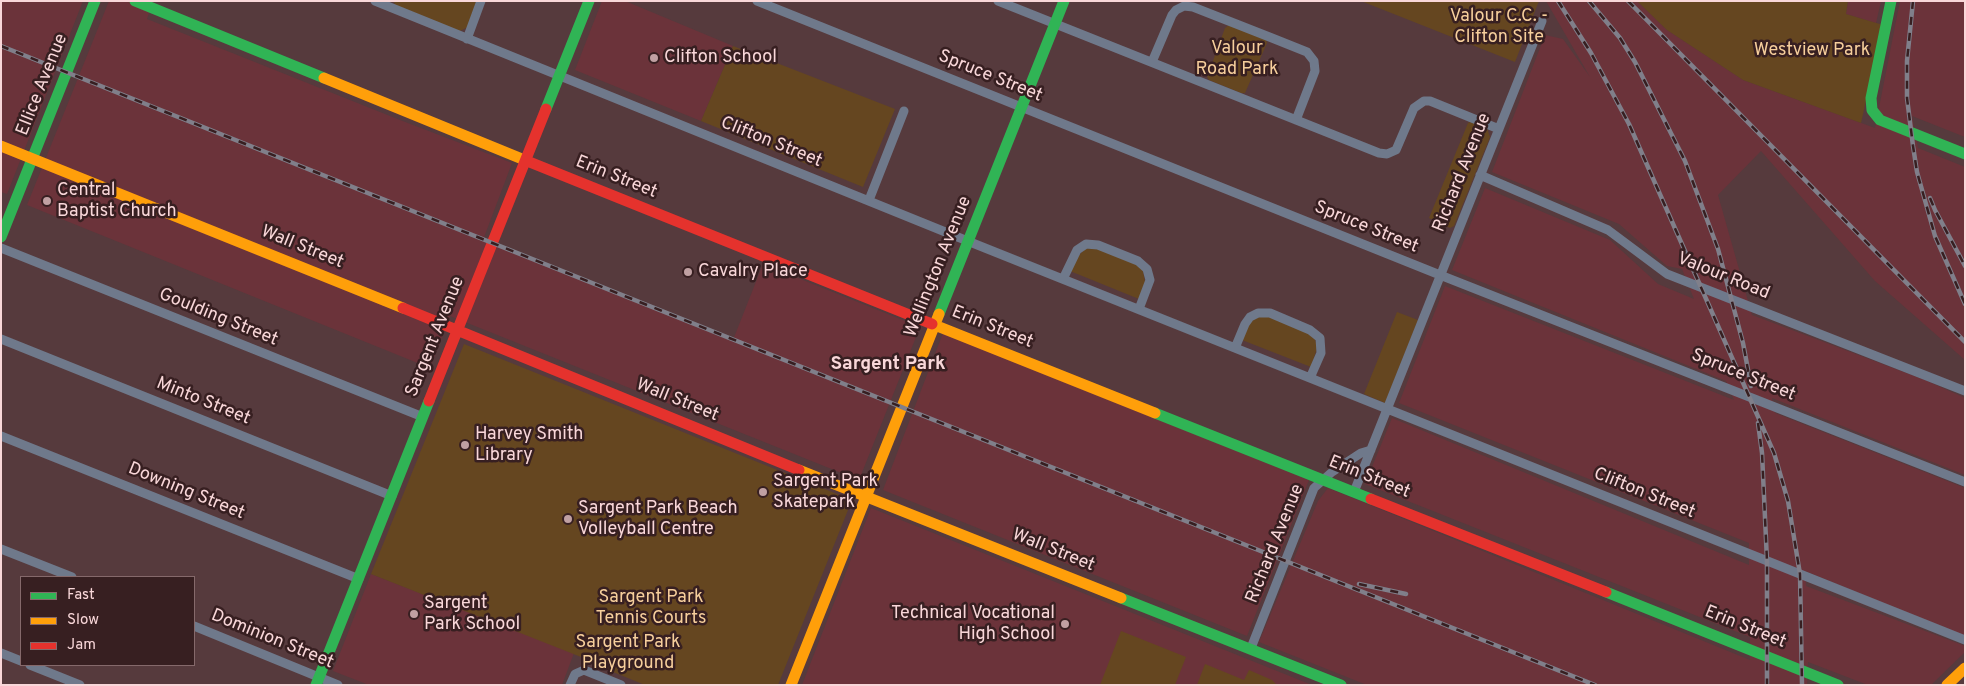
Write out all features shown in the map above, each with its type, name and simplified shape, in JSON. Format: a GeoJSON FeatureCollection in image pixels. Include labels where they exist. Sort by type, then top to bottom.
{"type":"FeatureCollection","features":[{"type":"Feature","properties":{"kind":"main road","name":"Ellice Avenue"},"geometry":{"type":"LineString","coordinates":[[1,237],[95,1]]}},
{"type":"Feature","properties":{"kind":"main road","name":"Erin Street"},"geometry":{"type":"LineString","coordinates":[[135,1],[694,229],[1838,685]]}},
{"type":"Feature","properties":{"kind":"main road","name":"Sargent Avenue"},"geometry":{"type":"LineString","coordinates":[[318,681],[589,1]]}},
{"type":"Feature","properties":{"kind":"main road","name":"Wellington Avenue"},"geometry":{"type":"LineString","coordinates":[[791,685],[865,495],[1064,1]]}},
{"type":"Feature","properties":{"kind":"main road"},"geometry":{"type":"LineString","coordinates":[[1891,1],[1871,98],[1872,110],[1880,120],[1965,154]]}},
{"type":"Feature","properties":{"kind":"main road","name":"Wall Street"},"geometry":{"type":"LineString","coordinates":[[1,146],[458,330],[653,411],[1341,685]]}},
{"type":"Feature","properties":{"kind":"main road"},"geometry":{"type":"LineString","coordinates":[[1948,685],[1963,674]]}},
{"type":"Feature","properties":{"kind":"street","name":"Clifton Street"},"geometry":{"type":"LineString","coordinates":[[374,1],[389,4],[467,39],[869,200],[968,242],[1965,640]]}},
{"type":"Feature","properties":{"kind":"street"},"geometry":{"type":"LineString","coordinates":[[467,39],[481,1]]}},
{"type":"Feature","properties":{"kind":"street","name":"Spruce Street"},"geometry":{"type":"LineString","coordinates":[[757,1],[1440,275],[1965,482]]}},
{"type":"Feature","properties":{"kind":"street"},"geometry":{"type":"LineString","coordinates":[[998,1],[1382,154],[1396,150],[1414,108],[1424,101],[1430,101],[1498,128]]}},
{"type":"Feature","properties":{"kind":"street"},"geometry":{"type":"LineString","coordinates":[[1152,62],[1172,15],[1176,10],[1184,6],[1193,7],[1287,44],[1309,54],[1315,64],[1314,75],[1296,120]]}},
{"type":"Feature","properties":{"kind":"street","name":"Richard Avenue"},"geometry":{"type":"LineString","coordinates":[[1354,492],[1542,21]]}},
{"type":"Feature","properties":{"kind":"street"},"geometry":{"type":"LineString","coordinates":[[869,200],[904,111]]}},
{"type":"Feature","properties":{"kind":"street","name":"Valour Road"},"geometry":{"type":"LineString","coordinates":[[1480,175],[1596,224],[1623,241],[1667,274],[1965,391]]}},
{"type":"Feature","properties":{"kind":"street"},"geometry":{"type":"LineString","coordinates":[[1063,279],[1077,250],[1088,244],[1098,245],[1138,261],[1145,266],[1150,280],[1139,309]]}},
{"type":"Feature","properties":{"kind":"street","name":"Goulding Street"},"geometry":{"type":"LineString","coordinates":[[1,248],[423,417]]}},
{"type":"Feature","properties":{"kind":"street"},"geometry":{"type":"LineString","coordinates":[[1235,348],[1244,324],[1250,317],[1260,312],[1270,313],[1310,330],[1320,338],[1321,353],[1310,378]]}},
{"type":"Feature","properties":{"kind":"street","name":"Minto Street"},"geometry":{"type":"LineString","coordinates":[[1,339],[392,496]]}},
{"type":"Feature","properties":{"kind":"street","name":"Downing Street"},"geometry":{"type":"LineString","coordinates":[[1,436],[359,579]]}},
{"type":"Feature","properties":{"kind":"street","name":"Richard Avenue"},"geometry":{"type":"LineString","coordinates":[[1251,648],[1314,488],[1323,479],[1361,452],[1370,450]]}},
{"type":"Feature","properties":{"kind":"street"},"geometry":{"type":"LineString","coordinates":[[1,549],[69,576]]}},
{"type":"Feature","properties":{"kind":"street","name":"Dominion Street"},"geometry":{"type":"LineString","coordinates":[[195,626],[318,681],[338,685]]}},
{"type":"Feature","properties":{"kind":"street"},"geometry":{"type":"LineString","coordinates":[[1,653],[20,661]]}},
{"type":"Feature","properties":{"kind":"street"},"geometry":{"type":"LineString","coordinates":[[32,666],[80,685]]}},
{"type":"Feature","properties":{"kind":"street"},"geometry":{"type":"LineString","coordinates":[[570,685],[575,674],[579,671],[588,672],[621,685]]}},
{"type":"Feature","properties":{"kind":"shaded area"},"geometry":{"type":"Polygon","coordinates":[[[1,1],[83,1],[7,194],[1,192],[1,1]]]}},
{"type":"Feature","properties":{"kind":"shaded area"},"geometry":{"type":"Polygon","coordinates":[[[109,1],[153,1],[147,19],[512,163],[483,240],[733,340],[763,264],[920,327],[859,480],[450,316],[430,368],[27,205],[109,1]]]}},
{"type":"Feature","properties":{"kind":"shaded area","name":"Clifton School"},"geometry":{"type":"Polygon","coordinates":[[[602,1],[625,1],[733,46],[701,121],[575,70],[602,1]]]}},
{"type":"Feature","properties":{"kind":"shaded area"},"geometry":{"type":"Polygon","coordinates":[[[1546,1],[1637,1],[1667,30],[1743,80],[1875,128],[1900,1],[1965,1],[1965,137],[1912,116],[1918,148],[1965,167],[1965,360],[1875,281],[1761,151],[1718,195],[1752,315],[1925,380],[1965,398],[1965,475],[1772,398],[1775,413],[1965,488],[1965,636],[1805,571],[1806,586],[1965,646],[1965,652],[1931,685],[1868,685],[1808,662],[1807,685],[1367,685],[1259,642],[1318,501],[1328,488],[1750,660],[1750,637],[1365,484],[1392,418],[1749,565],[1749,543],[1399,403],[1445,286],[1734,400],[1726,381],[1452,270],[1485,188],[1610,240],[1658,284],[1694,299],[1682,269],[1667,266],[1619,224],[1492,172],[1545,35],[1563,39],[1590,77],[1546,1]]]}},
{"type":"Feature","properties":{"kind":"shaded area"},"geometry":{"type":"Polygon","coordinates":[[[1848,1],[1881,1],[1876,23],[1846,14],[1848,1]]]}},
{"type":"Feature","properties":{"kind":"shaded area"},"geometry":{"type":"Polygon","coordinates":[[[943,333],[1309,480],[1247,636],[883,490],[943,333]]]}},
{"type":"Feature","properties":{"kind":"shaded area"},"geometry":{"type":"Polygon","coordinates":[[[871,508],[1312,685],[802,685],[871,508]]]}},
{"type":"Feature","properties":{"kind":"shaded area","name":"Sargent Park School"},"geometry":{"type":"Polygon","coordinates":[[[371,574],[574,653],[562,685],[369,685],[333,671],[371,574]]]}},
{"type":"Feature","properties":{"kind":"green space"},"geometry":{"type":"Polygon","coordinates":[[[394,1],[476,1],[477,3],[468,27],[458,32],[395,6],[394,1]]]}},
{"type":"Feature","properties":{"kind":"green space","name":"Valour C.C. - Clifton Site"},"geometry":{"type":"Polygon","coordinates":[[[1361,1],[1539,1],[1515,62],[1361,1]]]}},
{"type":"Feature","properties":{"kind":"green space","name":"Westview Park"},"geometry":{"type":"Polygon","coordinates":[[[1637,1],[1848,1],[1846,14],[1883,25],[1861,123],[1743,80],[1667,30],[1637,1]]]}},
{"type":"Feature","properties":{"kind":"green space","name":"Valour Road Park"},"geometry":{"type":"Polygon","coordinates":[[[1229,25],[1266,39],[1267,43],[1245,93],[1209,80],[1207,77],[1225,28],[1229,25]]]}},
{"type":"Feature","properties":{"kind":"green space"},"geometry":{"type":"Polygon","coordinates":[[[733,46],[895,109],[863,187],[701,121],[733,46]]]}},
{"type":"Feature","properties":{"kind":"green space"},"geometry":{"type":"Polygon","coordinates":[[[1470,122],[1487,128],[1490,137],[1454,226],[1450,228],[1429,218],[1470,122]]]}},
{"type":"Feature","properties":{"kind":"green space"},"geometry":{"type":"Polygon","coordinates":[[[1095,247],[1137,265],[1143,271],[1145,282],[1139,299],[1070,271],[1075,259],[1085,249],[1095,247]]]}},
{"type":"Feature","properties":{"kind":"green space"},"geometry":{"type":"Polygon","coordinates":[[[1397,312],[1418,320],[1385,403],[1364,394],[1397,312]]]}},
{"type":"Feature","properties":{"kind":"green space"},"geometry":{"type":"Polygon","coordinates":[[[1259,317],[1269,317],[1308,333],[1315,339],[1317,348],[1311,367],[1242,340],[1251,321],[1259,317]]]}},
{"type":"Feature","properties":{"kind":"green space"},"geometry":{"type":"Polygon","coordinates":[[[464,344],[852,500],[778,685],[645,685],[581,659],[581,657],[371,574],[464,344]]]}},
{"type":"Feature","properties":{"kind":"green space"},"geometry":{"type":"Polygon","coordinates":[[[1121,631],[1186,657],[1175,685],[1100,685],[1121,631]]]}},
{"type":"Feature","properties":{"kind":"green space"},"geometry":{"type":"Polygon","coordinates":[[[1205,664],[1244,680],[1249,670],[1272,680],[1277,685],[1197,685],[1205,664]]]}},
{"type":"Feature","properties":{"kind":"railway"},"geometry":{"type":"LineString","coordinates":[[1558,1],[1591,53],[1629,124],[1774,453],[1788,501],[1800,574],[1802,685]]}},
{"type":"Feature","properties":{"kind":"railway"},"geometry":{"type":"LineString","coordinates":[[1589,1],[1620,38],[1635,62],[1685,161],[1718,249],[1743,343],[1751,386]]}},
{"type":"Feature","properties":{"kind":"railway"},"geometry":{"type":"LineString","coordinates":[[1628,1],[1965,342]]}},
{"type":"Feature","properties":{"kind":"railway"},"geometry":{"type":"LineString","coordinates":[[1913,1],[1907,61],[1907,98],[1917,172],[1935,236],[1965,304]]}},
{"type":"Feature","properties":{"kind":"railway"},"geometry":{"type":"LineString","coordinates":[[1,46],[1595,685]]}},
{"type":"Feature","properties":{"kind":"railway"},"geometry":{"type":"LineString","coordinates":[[1930,198],[1965,266]]}},
{"type":"Feature","properties":{"kind":"railway"},"geometry":{"type":"LineString","coordinates":[[1758,423],[1762,453],[1767,561],[1767,685]]}},
{"type":"Feature","properties":{"kind":"railway"},"geometry":{"type":"LineString","coordinates":[[1359,584],[1406,594]]}},
{"type":"Feature","properties":{"kind":"traffic: fast"},"geometry":{"type":"LineString","coordinates":[[1,237],[95,1]]}},
{"type":"Feature","properties":{"kind":"traffic: fast"},"geometry":{"type":"LineString","coordinates":[[135,1],[324,78]]}},
{"type":"Feature","properties":{"kind":"traffic: fast"},"geometry":{"type":"LineString","coordinates":[[546,109],[589,1]]}},
{"type":"Feature","properties":{"kind":"traffic: fast"},"geometry":{"type":"LineString","coordinates":[[939,314],[1064,1]]}},
{"type":"Feature","properties":{"kind":"traffic: fast"},"geometry":{"type":"LineString","coordinates":[[1891,1],[1871,98],[1872,110],[1880,120],[1965,154]]}},
{"type":"Feature","properties":{"kind":"traffic: fast"},"geometry":{"type":"LineString","coordinates":[[316,685],[429,401]]}},
{"type":"Feature","properties":{"kind":"traffic: fast"},"geometry":{"type":"LineString","coordinates":[[1155,413],[1371,499]]}},
{"type":"Feature","properties":{"kind":"traffic: fast"},"geometry":{"type":"LineString","coordinates":[[1606,592],[1838,685]]}},
{"type":"Feature","properties":{"kind":"traffic: fast"},"geometry":{"type":"LineString","coordinates":[[1121,598],[1341,685]]}},
{"type":"Feature","properties":{"kind":"traffic: slow"},"geometry":{"type":"LineString","coordinates":[[324,78],[527,161]]}},
{"type":"Feature","properties":{"kind":"traffic: slow"},"geometry":{"type":"LineString","coordinates":[[1,146],[403,308]]}},
{"type":"Feature","properties":{"kind":"traffic: slow"},"geometry":{"type":"LineString","coordinates":[[791,685],[939,314]]}},
{"type":"Feature","properties":{"kind":"traffic: slow"},"geometry":{"type":"LineString","coordinates":[[932,324],[1155,413]]}},
{"type":"Feature","properties":{"kind":"traffic: slow"},"geometry":{"type":"LineString","coordinates":[[799,470],[1121,598]]}},
{"type":"Feature","properties":{"kind":"traffic: slow"},"geometry":{"type":"LineString","coordinates":[[1947,685],[1965,668]]}},
{"type":"Feature","properties":{"kind":"traffic: jam"},"geometry":{"type":"LineString","coordinates":[[429,401],[546,109]]}},
{"type":"Feature","properties":{"kind":"traffic: jam"},"geometry":{"type":"LineString","coordinates":[[527,161],[932,324]]}},
{"type":"Feature","properties":{"kind":"traffic: jam"},"geometry":{"type":"LineString","coordinates":[[403,308],[799,470]]}},
{"type":"Feature","properties":{"kind":"traffic: jam"},"geometry":{"type":"LineString","coordinates":[[1371,499],[1606,592]]}},
{"type":"Feature","properties":{"kind":"place","name":"Clifton School"},"geometry":{"type":"Point","coordinates":[654,58]}},
{"type":"Feature","properties":{"kind":"place","name":"Central Baptist Church"},"geometry":{"type":"Point","coordinates":[47,201]}},
{"type":"Feature","properties":{"kind":"place","name":"Cavalry Place"},"geometry":{"type":"Point","coordinates":[688,272]}},
{"type":"Feature","properties":{"kind":"place","name":"Harvey Smith Library"},"geometry":{"type":"Point","coordinates":[465,445]}},
{"type":"Feature","properties":{"kind":"place","name":"Sargent Park Skatepark"},"geometry":{"type":"Point","coordinates":[763,492]}},
{"type":"Feature","properties":{"kind":"place","name":"Sargent Park Beach Volleyball Centre"},"geometry":{"type":"Point","coordinates":[568,519]}},
{"type":"Feature","properties":{"kind":"place","name":"Sargent Park School"},"geometry":{"type":"Point","coordinates":[414,614]}},
{"type":"Feature","properties":{"kind":"place","name":"Technical Vocational High School"},"geometry":{"type":"Point","coordinates":[1065,624]}},
{"type":"Feature","properties":{"kind":"district","name":"Sargent Park"},"geometry":{"type":"Point","coordinates":[888,365]}},
{"type":"Feature","properties":{"kind":"park label","name":"Sargent Park Tennis Courts"},"geometry":{"type":"Point","coordinates":[651,608]}},
{"type":"Feature","properties":{"kind":"park label","name":"Sargent Park Playground"},"geometry":{"type":"Point","coordinates":[628,653]}}]}
